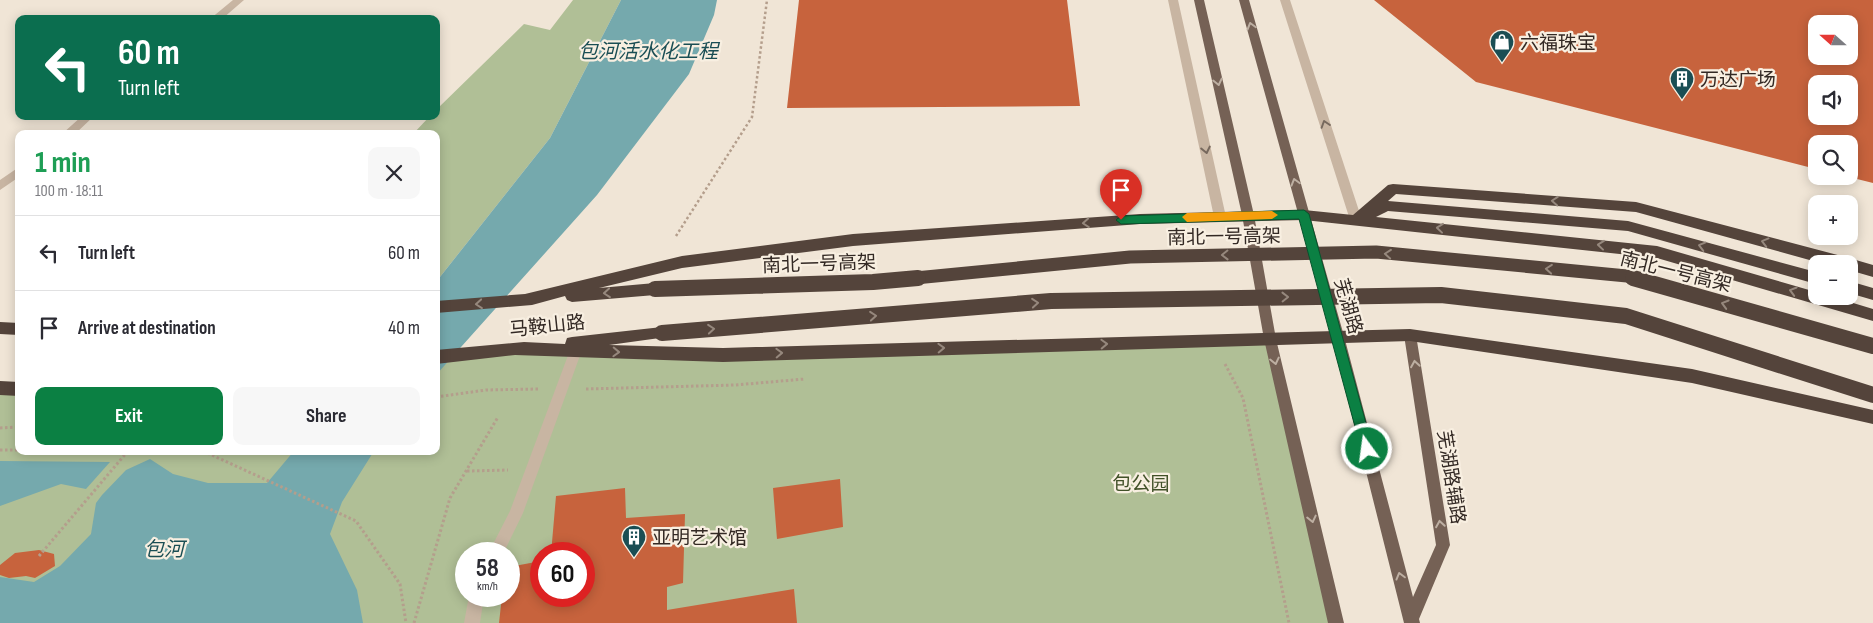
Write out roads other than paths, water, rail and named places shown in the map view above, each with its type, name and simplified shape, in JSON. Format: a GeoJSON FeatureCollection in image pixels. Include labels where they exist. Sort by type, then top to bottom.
{"type":"FeatureCollection","features":[{"type":"Feature","properties":{"kind":"highway"},"geometry":{"type":"LineString","coordinates":[[1356,220],[1393,189],[1636,207],[1814,255]]}},
{"type":"Feature","properties":{"kind":"highway"},"geometry":{"type":"LineString","coordinates":[[1356,220],[1387,206],[1628,226],[1808,276]]}},
{"type":"Feature","properties":{"kind":"highway"},"geometry":{"type":"LineString","coordinates":[[523,300],[682,262],[853,240],[1140,219],[1304,214],[1656,252],[1873,315]]}},
{"type":"Feature","properties":{"kind":"highway","name":"南北一号高架"},"geometry":{"type":"LineString","coordinates":[[655,289],[873,282],[1130,257],[1376,252],[1627,276],[1873,346]]}},
{"type":"Feature","properties":{"kind":"highway"},"geometry":{"type":"LineString","coordinates":[[1858,267],[1873,271]]}},
{"type":"Feature","properties":{"kind":"highway","name":"马鞍山路"},"geometry":{"type":"LineString","coordinates":[[440,307],[655,289]]}},
{"type":"Feature","properties":{"kind":"highway"},"geometry":{"type":"LineString","coordinates":[[1858,290],[1873,294]]}},
{"type":"Feature","properties":{"kind":"highway","name":"马鞍山路"},"geometry":{"type":"LineString","coordinates":[[440,357],[662,333],[1051,301],[1441,295],[1626,316],[1873,395]]}},
{"type":"Feature","properties":{"kind":"highway"},"geometry":{"type":"LineString","coordinates":[[0,328],[15,329]]}},
{"type":"Feature","properties":{"kind":"highway"},"geometry":{"type":"LineString","coordinates":[[515,348],[723,355],[1410,335],[1692,376],[1873,417]]}},
{"type":"Feature","properties":{"kind":"highway"},"geometry":{"type":"LineString","coordinates":[[0,388],[15,389]]}},
{"type":"Feature","properties":{"kind":"main road"},"geometry":{"type":"LineString","coordinates":[[1199,0],[1248,215],[1270,339],[1336,623]]}},
{"type":"Feature","properties":{"kind":"main road","name":"芜湖路"},"geometry":{"type":"LineString","coordinates":[[1244,0],[1338,336],[1411,621]]}},
{"type":"Feature","properties":{"kind":"main road","name":"芜湖路辅路"},"geometry":{"type":"LineString","coordinates":[[1410,335],[1443,544],[1411,621]]}},
{"type":"Feature","properties":{"kind":"street"},"geometry":{"type":"LineString","coordinates":[[220,15],[239,0]]}},
{"type":"Feature","properties":{"kind":"street"},"geometry":{"type":"LineString","coordinates":[[1173,0],[1220,217]]}},
{"type":"Feature","properties":{"kind":"street"},"geometry":{"type":"LineString","coordinates":[[1285,0],[1356,220]]}},
{"type":"Feature","properties":{"kind":"street"},"geometry":{"type":"LineString","coordinates":[[72,130],[84,120]]}},
{"type":"Feature","properties":{"kind":"street"},"geometry":{"type":"LineString","coordinates":[[0,186],[15,174]]}},
{"type":"Feature","properties":{"kind":"street"},"geometry":{"type":"LineString","coordinates":[[501,542],[516,513],[576,350]]}},
{"type":"Feature","properties":{"kind":"street"},"geometry":{"type":"LineString","coordinates":[[472,623],[474,607]]}},
{"type":"Feature","properties":{"kind":"water","name":"包河活水化工程"},"geometry":{"type":"Polygon","coordinates":[[[621,0],[717,0],[714,15],[689,74],[597,195],[440,371],[440,277],[550,138],[621,0]]]}},
{"type":"Feature","properties":{"kind":"water","name":"包河"},"geometry":{"type":"Polygon","coordinates":[[[291,455],[371,455],[342,502],[330,534],[357,590],[363,623],[0,623],[0,577],[34,582],[60,566],[91,534],[96,503],[126,470],[150,459],[173,474],[208,483],[267,483],[291,455]]]}},
{"type":"Feature","properties":{"kind":"water"},"geometry":{"type":"Polygon","coordinates":[[[0,461],[110,462],[86,489],[61,484],[0,506],[0,461]]]}},
{"type":"Feature","properties":{"kind":"place","name":"六福珠宝"},"geometry":{"type":"Point","coordinates":[1502,63]}},
{"type":"Feature","properties":{"kind":"place","name":"万达广场"},"geometry":{"type":"Point","coordinates":[1682,100]}},
{"type":"Feature","properties":{"kind":"place","name":"亚明艺术馆"},"geometry":{"type":"Point","coordinates":[634,558]}},
{"type":"Feature","properties":{"kind":"park label","name":"包公园"},"geometry":{"type":"Point","coordinates":[1141,483]}}]}
